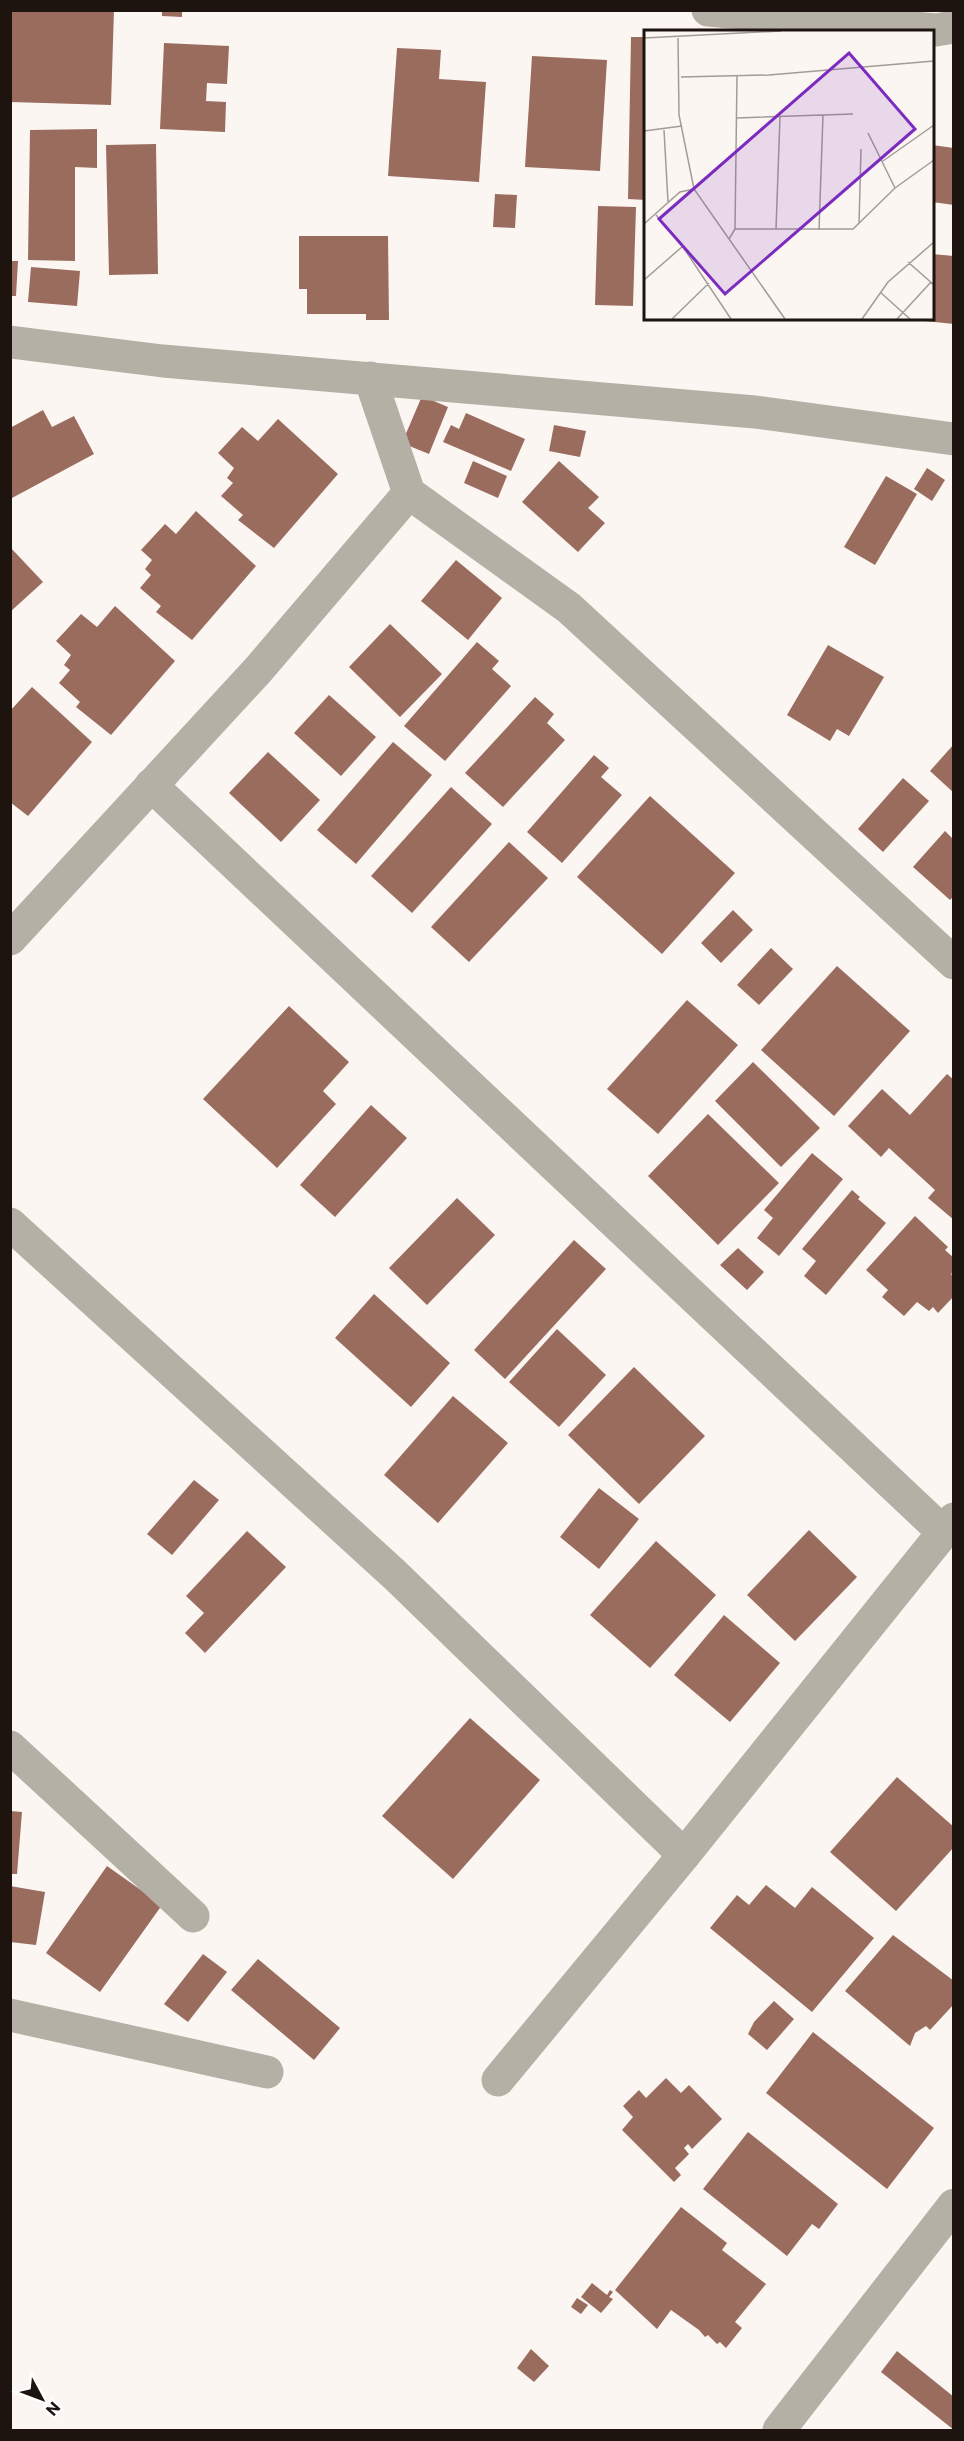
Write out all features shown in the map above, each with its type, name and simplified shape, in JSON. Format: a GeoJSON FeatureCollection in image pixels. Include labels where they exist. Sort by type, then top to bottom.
{"type":"FeatureCollection","features":[{"type":"Feature","properties":{"kind":"street"},"geometry":{"type":"LineString","coordinates":[[708,10],[936,30],[954,27]]}},
{"type":"Feature","properties":{"kind":"street"},"geometry":{"type":"LineString","coordinates":[[10,342],[163,361],[755,412],[954,439]]}},
{"type":"Feature","properties":{"kind":"street"},"geometry":{"type":"LineString","coordinates":[[370,378],[409,493],[569,608],[954,963]]}},
{"type":"Feature","properties":{"kind":"street"},"geometry":{"type":"LineString","coordinates":[[10,939],[258,670],[409,493]]}},
{"type":"Feature","properties":{"kind":"street"},"geometry":{"type":"LineString","coordinates":[[151,785],[948,1526],[684,1855],[498,2080]]}},
{"type":"Feature","properties":{"kind":"street"},"geometry":{"type":"LineString","coordinates":[[10,1224],[395,1575],[684,1855]]}},
{"type":"Feature","properties":{"kind":"street"},"geometry":{"type":"LineString","coordinates":[[10,1748],[193,1916]]}},
{"type":"Feature","properties":{"kind":"street"},"geometry":{"type":"LineString","coordinates":[[10,2015],[267,2072]]}},
{"type":"Feature","properties":{"kind":"street"},"geometry":{"type":"LineString","coordinates":[[779,2430],[954,2205]]}},
{"type":"Feature","properties":{"kind":"building"},"geometry":{"type":"Polygon","coordinates":[[[10,10],[114,10],[111,105],[10,102],[10,10]]]}},
{"type":"Feature","properties":{"kind":"building"},"geometry":{"type":"Polygon","coordinates":[[[162,10],[182,10],[182,17],[162,16],[162,10]]]}},
{"type":"Feature","properties":{"kind":"building"},"geometry":{"type":"Polygon","coordinates":[[[631,37],[644,37],[644,200],[628,199],[631,37]]]}},
{"type":"Feature","properties":{"kind":"building"},"geometry":{"type":"Polygon","coordinates":[[[164,43],[229,46],[227,84],[207,83],[206,101],[226,102],[225,132],[160,129],[164,43]]]}},
{"type":"Feature","properties":{"kind":"building"},"geometry":{"type":"Polygon","coordinates":[[[397,48],[441,50],[439,79],[486,82],[479,182],[388,176],[397,48]]]}},
{"type":"Feature","properties":{"kind":"building"},"geometry":{"type":"Polygon","coordinates":[[[532,56],[607,60],[600,171],[525,167],[532,56]]]}},
{"type":"Feature","properties":{"kind":"building"},"geometry":{"type":"Polygon","coordinates":[[[97,129],[97,168],[75,167],[75,261],[28,260],[30,130],[97,129]]]}},
{"type":"Feature","properties":{"kind":"building"},"geometry":{"type":"Polygon","coordinates":[[[156,144],[158,274],[109,275],[106,145],[156,144]]]}},
{"type":"Feature","properties":{"kind":"building"},"geometry":{"type":"Polygon","coordinates":[[[934,145],[954,148],[954,205],[934,202],[934,145]]]}},
{"type":"Feature","properties":{"kind":"building"},"geometry":{"type":"Polygon","coordinates":[[[495,194],[517,195],[515,228],[493,227],[495,194]]]}},
{"type":"Feature","properties":{"kind":"building"},"geometry":{"type":"Polygon","coordinates":[[[598,206],[636,207],[633,306],[595,305],[598,206]]]}},
{"type":"Feature","properties":{"kind":"building"},"geometry":{"type":"Polygon","coordinates":[[[299,236],[388,236],[389,320],[366,320],[366,314],[307,314],[307,289],[299,289],[299,236]]]}},
{"type":"Feature","properties":{"kind":"building"},"geometry":{"type":"Polygon","coordinates":[[[934,254],[954,256],[954,324],[915,320],[934,320],[934,254]]]}},
{"type":"Feature","properties":{"kind":"building"},"geometry":{"type":"Polygon","coordinates":[[[10,261],[18,261],[16,296],[10,296],[10,261]]]}},
{"type":"Feature","properties":{"kind":"building"},"geometry":{"type":"Polygon","coordinates":[[[31,267],[80,271],[77,306],[28,302],[31,267]]]}},
{"type":"Feature","properties":{"kind":"building"},"geometry":{"type":"Polygon","coordinates":[[[422,396],[448,407],[429,454],[402,443],[422,396]]]}},
{"type":"Feature","properties":{"kind":"building"},"geometry":{"type":"Polygon","coordinates":[[[43,410],[52,427],[74,416],[94,454],[12,498],[10,428],[43,410]]]}},
{"type":"Feature","properties":{"kind":"building"},"geometry":{"type":"Polygon","coordinates":[[[466,413],[525,439],[511,471],[443,442],[451,425],[459,429],[466,413]]]}},
{"type":"Feature","properties":{"kind":"building"},"geometry":{"type":"Polygon","coordinates":[[[278,419],[338,474],[274,548],[238,520],[243,515],[221,496],[233,483],[227,478],[234,468],[218,453],[242,427],[258,441],[278,419]]]}},
{"type":"Feature","properties":{"kind":"building"},"geometry":{"type":"Polygon","coordinates":[[[554,425],[586,431],[580,457],[549,451],[554,425]]]}},
{"type":"Feature","properties":{"kind":"building"},"geometry":{"type":"Polygon","coordinates":[[[473,461],[507,476],[498,498],[464,483],[473,461]]]}},
{"type":"Feature","properties":{"kind":"building"},"geometry":{"type":"Polygon","coordinates":[[[559,461],[599,497],[588,508],[605,523],[578,552],[522,502],[559,461]]]}},
{"type":"Feature","properties":{"kind":"building"},"geometry":{"type":"Polygon","coordinates":[[[927,468],[945,480],[932,501],[914,489],[927,468]]]}},
{"type":"Feature","properties":{"kind":"building"},"geometry":{"type":"Polygon","coordinates":[[[886,476],[917,494],[875,565],[844,547],[886,476]]]}},
{"type":"Feature","properties":{"kind":"building"},"geometry":{"type":"Polygon","coordinates":[[[196,511],[256,566],[192,640],[156,612],[161,606],[140,588],[151,575],[145,569],[152,560],[141,550],[165,524],[176,534],[196,511]]]}},
{"type":"Feature","properties":{"kind":"building"},"geometry":{"type":"Polygon","coordinates":[[[10,547],[43,582],[10,612],[10,547]]]}},
{"type":"Feature","properties":{"kind":"building"},"geometry":{"type":"Polygon","coordinates":[[[456,560],[502,598],[468,640],[421,601],[456,560]]]}},
{"type":"Feature","properties":{"kind":"building"},"geometry":{"type":"Polygon","coordinates":[[[115,606],[175,661],[111,735],[76,707],[80,702],[59,683],[70,670],[64,665],[71,655],[56,641],[81,614],[97,627],[115,606]]]}},
{"type":"Feature","properties":{"kind":"building"},"geometry":{"type":"Polygon","coordinates":[[[390,624],[442,674],[400,717],[349,667],[390,624]]]}},
{"type":"Feature","properties":{"kind":"building"},"geometry":{"type":"Polygon","coordinates":[[[477,642],[499,661],[492,669],[511,686],[445,761],[404,726],[477,642]]]}},
{"type":"Feature","properties":{"kind":"building"},"geometry":{"type":"Polygon","coordinates":[[[828,645],[884,677],[849,736],[837,729],[830,741],[787,715],[828,645]]]}},
{"type":"Feature","properties":{"kind":"building"},"geometry":{"type":"Polygon","coordinates":[[[32,687],[92,742],[28,816],[10,802],[10,711],[32,687]]]}},
{"type":"Feature","properties":{"kind":"building"},"geometry":{"type":"Polygon","coordinates":[[[329,695],[376,737],[341,776],[294,733],[329,695]]]}},
{"type":"Feature","properties":{"kind":"building"},"geometry":{"type":"Polygon","coordinates":[[[535,697],[554,714],[547,723],[565,740],[503,807],[465,773],[535,697]]]}},
{"type":"Feature","properties":{"kind":"building"},"geometry":{"type":"Polygon","coordinates":[[[393,742],[432,775],[356,864],[317,830],[393,742]]]}},
{"type":"Feature","properties":{"kind":"building"},"geometry":{"type":"Polygon","coordinates":[[[954,744],[954,793],[930,771],[954,744]]]}},
{"type":"Feature","properties":{"kind":"building"},"geometry":{"type":"Polygon","coordinates":[[[268,752],[320,800],[281,842],[229,793],[268,752]]]}},
{"type":"Feature","properties":{"kind":"building"},"geometry":{"type":"Polygon","coordinates":[[[594,755],[609,768],[601,777],[622,795],[562,863],[527,832],[594,755]]]}},
{"type":"Feature","properties":{"kind":"building"},"geometry":{"type":"Polygon","coordinates":[[[903,778],[929,801],[883,852],[858,829],[903,778]]]}},
{"type":"Feature","properties":{"kind":"building"},"geometry":{"type":"Polygon","coordinates":[[[451,787],[492,824],[412,913],[371,876],[451,787]]]}},
{"type":"Feature","properties":{"kind":"building"},"geometry":{"type":"Polygon","coordinates":[[[650,796],[735,873],[662,954],[577,877],[650,796]]]}},
{"type":"Feature","properties":{"kind":"building"},"geometry":{"type":"Polygon","coordinates":[[[945,831],[954,840],[954,896],[950,900],[913,867],[945,831]]]}},
{"type":"Feature","properties":{"kind":"building"},"geometry":{"type":"Polygon","coordinates":[[[509,842],[548,878],[469,962],[431,927],[509,842]]]}},
{"type":"Feature","properties":{"kind":"building"},"geometry":{"type":"Polygon","coordinates":[[[733,910],[753,930],[721,963],[701,943],[733,910]]]}},
{"type":"Feature","properties":{"kind":"building"},"geometry":{"type":"Polygon","coordinates":[[[771,948],[793,969],[759,1005],[737,985],[771,948]]]}},
{"type":"Feature","properties":{"kind":"building"},"geometry":{"type":"Polygon","coordinates":[[[837,966],[910,1031],[834,1116],[761,1050],[837,966]]]}},
{"type":"Feature","properties":{"kind":"building"},"geometry":{"type":"Polygon","coordinates":[[[687,1000],[738,1045],[658,1134],[607,1089],[687,1000]]]}},
{"type":"Feature","properties":{"kind":"building"},"geometry":{"type":"Polygon","coordinates":[[[289,1006],[349,1062],[323,1091],[336,1104],[277,1168],[203,1099],[289,1006]]]}},
{"type":"Feature","properties":{"kind":"building"},"geometry":{"type":"Polygon","coordinates":[[[753,1062],[820,1128],[781,1167],[715,1101],[753,1062]]]}},
{"type":"Feature","properties":{"kind":"building"},"geometry":{"type":"Polygon","coordinates":[[[947,1074],[954,1080],[954,1220],[928,1198],[935,1190],[889,1148],[881,1157],[848,1126],[882,1089],[910,1115],[947,1074]]]}},
{"type":"Feature","properties":{"kind":"building"},"geometry":{"type":"Polygon","coordinates":[[[371,1105],[407,1138],[335,1217],[300,1185],[371,1105]]]}},
{"type":"Feature","properties":{"kind":"building"},"geometry":{"type":"Polygon","coordinates":[[[708,1114],[779,1183],[718,1245],[648,1176],[708,1114]]]}},
{"type":"Feature","properties":{"kind":"building"},"geometry":{"type":"Polygon","coordinates":[[[812,1153],[843,1179],[779,1256],[757,1238],[773,1218],[764,1210],[812,1153]]]}},
{"type":"Feature","properties":{"kind":"building"},"geometry":{"type":"Polygon","coordinates":[[[852,1190],[860,1197],[858,1199],[886,1223],[826,1295],[804,1276],[816,1261],[802,1249],[852,1190]]]}},
{"type":"Feature","properties":{"kind":"building"},"geometry":{"type":"Polygon","coordinates":[[[457,1198],[495,1235],[427,1305],[389,1268],[457,1198]]]}},
{"type":"Feature","properties":{"kind":"building"},"geometry":{"type":"Polygon","coordinates":[[[915,1216],[948,1247],[945,1250],[954,1258],[954,1271],[951,1274],[954,1277],[954,1296],[938,1313],[933,1307],[929,1311],[917,1302],[904,1316],[882,1297],[888,1290],[866,1270],[915,1216]]]}},
{"type":"Feature","properties":{"kind":"building"},"geometry":{"type":"Polygon","coordinates":[[[574,1240],[606,1269],[505,1379],[474,1350],[574,1240]]]}},
{"type":"Feature","properties":{"kind":"building"},"geometry":{"type":"Polygon","coordinates":[[[738,1248],[764,1272],[747,1290],[720,1265],[738,1248]]]}},
{"type":"Feature","properties":{"kind":"building"},"geometry":{"type":"Polygon","coordinates":[[[374,1294],[450,1363],[411,1407],[335,1338],[374,1294]]]}},
{"type":"Feature","properties":{"kind":"building"},"geometry":{"type":"Polygon","coordinates":[[[557,1329],[606,1375],[559,1427],[509,1382],[557,1329]]]}},
{"type":"Feature","properties":{"kind":"building"},"geometry":{"type":"Polygon","coordinates":[[[634,1367],[705,1436],[639,1504],[568,1435],[634,1367]]]}},
{"type":"Feature","properties":{"kind":"building"},"geometry":{"type":"Polygon","coordinates":[[[453,1396],[508,1443],[438,1523],[384,1475],[453,1396]]]}},
{"type":"Feature","properties":{"kind":"building"},"geometry":{"type":"Polygon","coordinates":[[[194,1480],[219,1500],[172,1555],[147,1534],[194,1480]]]}},
{"type":"Feature","properties":{"kind":"building"},"geometry":{"type":"Polygon","coordinates":[[[599,1488],[639,1519],[599,1569],[560,1537],[599,1488]]]}},
{"type":"Feature","properties":{"kind":"building"},"geometry":{"type":"Polygon","coordinates":[[[809,1530],[857,1577],[795,1641],[747,1595],[809,1530]]]}},
{"type":"Feature","properties":{"kind":"building"},"geometry":{"type":"Polygon","coordinates":[[[247,1531],[286,1567],[205,1653],[185,1633],[204,1613],[186,1596],[247,1531]]]}},
{"type":"Feature","properties":{"kind":"building"},"geometry":{"type":"Polygon","coordinates":[[[656,1541],[716,1595],[650,1668],[590,1615],[656,1541]]]}},
{"type":"Feature","properties":{"kind":"building"},"geometry":{"type":"Polygon","coordinates":[[[724,1615],[780,1663],[730,1722],[674,1675],[724,1615]]]}},
{"type":"Feature","properties":{"kind":"building"},"geometry":{"type":"Polygon","coordinates":[[[470,1718],[540,1780],[453,1879],[382,1816],[470,1718]]]}},
{"type":"Feature","properties":{"kind":"building"},"geometry":{"type":"Polygon","coordinates":[[[897,1777],[954,1827],[954,1847],[896,1911],[830,1852],[897,1777]]]}},
{"type":"Feature","properties":{"kind":"building"},"geometry":{"type":"Polygon","coordinates":[[[10,1811],[22,1812],[17,1874],[10,1874],[10,1811]]]}},
{"type":"Feature","properties":{"kind":"building"},"geometry":{"type":"Polygon","coordinates":[[[107,1866],[162,1905],[100,1992],[46,1953],[107,1866]]]}},
{"type":"Feature","properties":{"kind":"building"},"geometry":{"type":"Polygon","coordinates":[[[766,1885],[795,1908],[812,1887],[874,1938],[812,2012],[710,1928],[737,1895],[749,1905],[766,1885]]]}},
{"type":"Feature","properties":{"kind":"building"},"geometry":{"type":"Polygon","coordinates":[[[10,1886],[45,1892],[36,1945],[10,1942],[10,1886]]]}},
{"type":"Feature","properties":{"kind":"building"},"geometry":{"type":"Polygon","coordinates":[[[893,1935],[954,1981],[954,2004],[930,2030],[926,2026],[915,2033],[910,2046],[845,1991],[893,1935]]]}},
{"type":"Feature","properties":{"kind":"building"},"geometry":{"type":"Polygon","coordinates":[[[203,1954],[227,1972],[188,2022],[164,2004],[203,1954]]]}},
{"type":"Feature","properties":{"kind":"building"},"geometry":{"type":"Polygon","coordinates":[[[258,1959],[340,2028],[314,2060],[231,1990],[258,1959]]]}},
{"type":"Feature","properties":{"kind":"building"},"geometry":{"type":"Polygon","coordinates":[[[774,2001],[794,2019],[767,2050],[748,2034],[754,2022],[774,2001]]]}},
{"type":"Feature","properties":{"kind":"building"},"geometry":{"type":"Polygon","coordinates":[[[813,2032],[934,2128],[887,2189],[766,2093],[813,2032]]]}},
{"type":"Feature","properties":{"kind":"building"},"geometry":{"type":"Polygon","coordinates":[[[666,2078],[681,2093],[689,2085],[722,2119],[692,2149],[688,2144],[684,2148],[689,2154],[675,2168],[681,2175],[674,2182],[622,2130],[633,2117],[623,2106],[639,2090],[646,2098],[666,2078]]]}},
{"type":"Feature","properties":{"kind":"building"},"geometry":{"type":"Polygon","coordinates":[[[748,2132],[838,2204],[819,2229],[812,2224],[787,2256],[703,2189],[748,2132]]]}},
{"type":"Feature","properties":{"kind":"building"},"geometry":{"type":"Polygon","coordinates":[[[681,2207],[727,2243],[722,2250],[766,2284],[735,2322],[742,2328],[726,2348],[720,2342],[717,2344],[708,2335],[705,2337],[671,2310],[657,2329],[615,2290],[681,2207]]]}},
{"type":"Feature","properties":{"kind":"building"},"geometry":{"type":"Polygon","coordinates":[[[592,2283],[607,2295],[610,2290],[613,2292],[609,2297],[613,2299],[601,2313],[581,2297],[592,2283]]]}},
{"type":"Feature","properties":{"kind":"building"},"geometry":{"type":"Polygon","coordinates":[[[577,2298],[588,2305],[581,2314],[571,2307],[577,2298]]]}},
{"type":"Feature","properties":{"kind":"building"},"geometry":{"type":"Polygon","coordinates":[[[531,2349],[549,2366],[534,2382],[517,2368],[531,2349]]]}},
{"type":"Feature","properties":{"kind":"building"},"geometry":{"type":"Polygon","coordinates":[[[897,2351],[954,2397],[954,2430],[881,2372],[897,2351]]]}}]}
